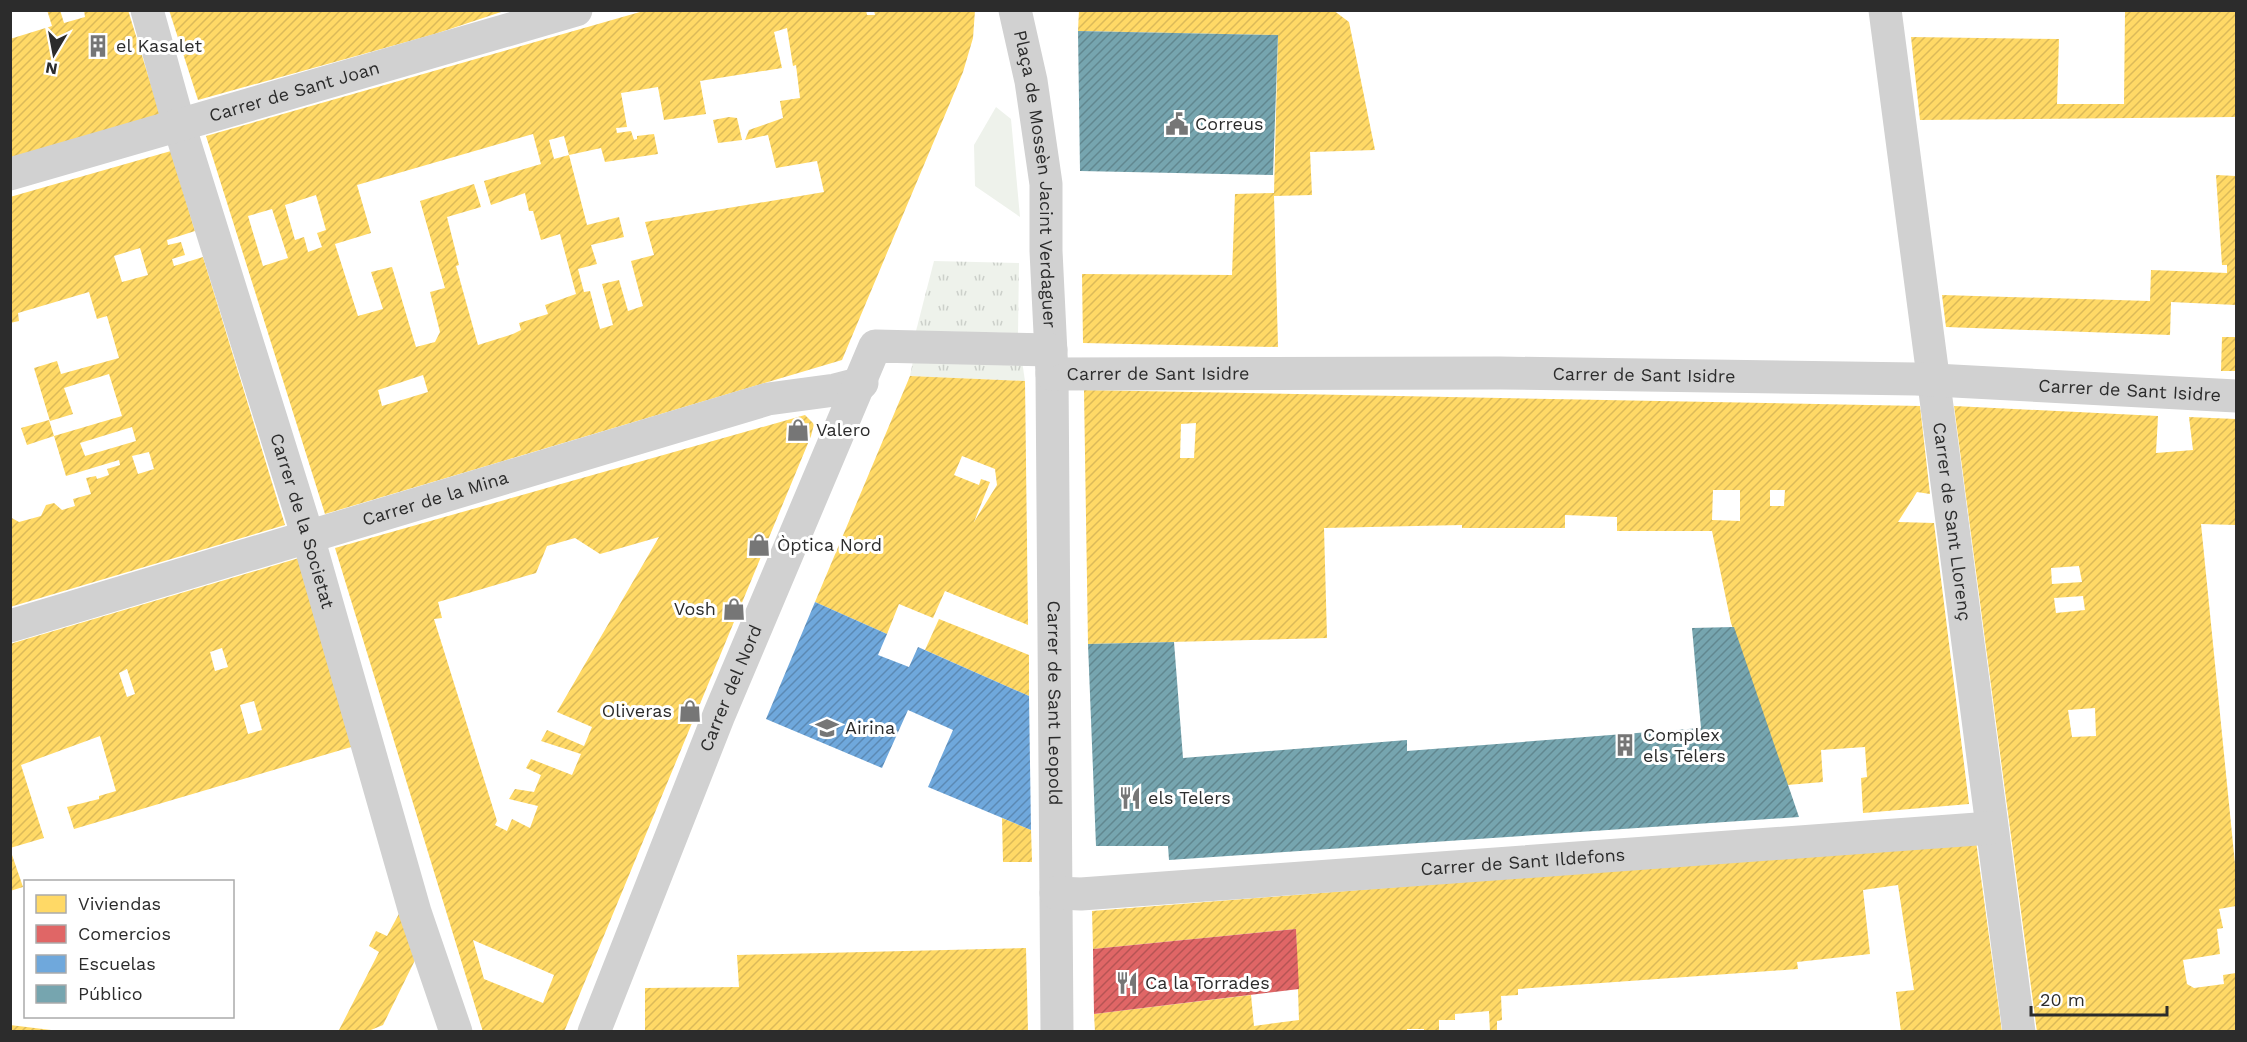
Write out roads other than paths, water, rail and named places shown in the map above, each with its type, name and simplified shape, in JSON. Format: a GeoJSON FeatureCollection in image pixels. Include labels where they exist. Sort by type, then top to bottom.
{"type":"FeatureCollection","features":[{"type":"Feature","properties":{"kind":"street","name":"Carrer de la Societat"},"geometry":{"type":"LineString","coordinates":[[147,10],[179,125],[308,537],[415,912],[456,1032]]}},
{"type":"Feature","properties":{"kind":"street","name":"Carrer de Sant Joan"},"geometry":{"type":"LineString","coordinates":[[10,174],[576,10]]}},
{"type":"Feature","properties":{"kind":"street","name":"Plaça de Mossèn Jacint Verdaguer"},"geometry":{"type":"LineString","coordinates":[[875,346],[1052,362],[1046,251],[1046,184],[1031,81],[1015,10]]}},
{"type":"Feature","properties":{"kind":"street","name":"Carrer de Sant Llorenç"},"geometry":{"type":"LineString","coordinates":[[1885,10],[2019,1032]]}},
{"type":"Feature","properties":{"kind":"street","name":"Carrer del Nord"},"geometry":{"type":"LineString","coordinates":[[594,1032],[719,715],[862,383],[875,346]]}},
{"type":"Feature","properties":{"kind":"street","name":"Carrer de Sant Isidre"},"geometry":{"type":"LineString","coordinates":[[1052,362],[1500,373],[1934,380],[2236,396]]}},
{"type":"Feature","properties":{"kind":"street","name":"Carrer de Sant Leopold"},"geometry":{"type":"LineString","coordinates":[[1052,362],[1057,1032]]}},
{"type":"Feature","properties":{"kind":"street","name":"Carrer de la Mina"},"geometry":{"type":"LineString","coordinates":[[10,626],[768,399],[835,390],[862,383]]}},
{"type":"Feature","properties":{"kind":"street","name":"Carrer de Sant Ildefons"},"geometry":{"type":"LineString","coordinates":[[1056,893],[1081,894],[1991,828]]}},
{"type":"Feature","properties":{"kind":"place","name":"el Kasalet"},"geometry":{"type":"Point","coordinates":[98,46]}},
{"type":"Feature","properties":{"kind":"place","name":"Correus"},"geometry":{"type":"Point","coordinates":[1177,124]}},
{"type":"Feature","properties":{"kind":"place","name":"Valero"},"geometry":{"type":"Point","coordinates":[798,430]}},
{"type":"Feature","properties":{"kind":"place","name":"Òptica Nord"},"geometry":{"type":"Point","coordinates":[759,545]}},
{"type":"Feature","properties":{"kind":"place","name":"Vosh"},"geometry":{"type":"Point","coordinates":[734,609]}},
{"type":"Feature","properties":{"kind":"place","name":"Oliveras"},"geometry":{"type":"Point","coordinates":[690,711]}},
{"type":"Feature","properties":{"kind":"place","name":"Airina"},"geometry":{"type":"Point","coordinates":[827,728]}},
{"type":"Feature","properties":{"kind":"place","name":"Complex els Telers"},"geometry":{"type":"Point","coordinates":[1625,745]}},
{"type":"Feature","properties":{"kind":"place","name":"els Telers"},"geometry":{"type":"Point","coordinates":[1130,798]}},
{"type":"Feature","properties":{"kind":"place","name":"Ca la Torrades"},"geometry":{"type":"Point","coordinates":[1127,983]}}]}
